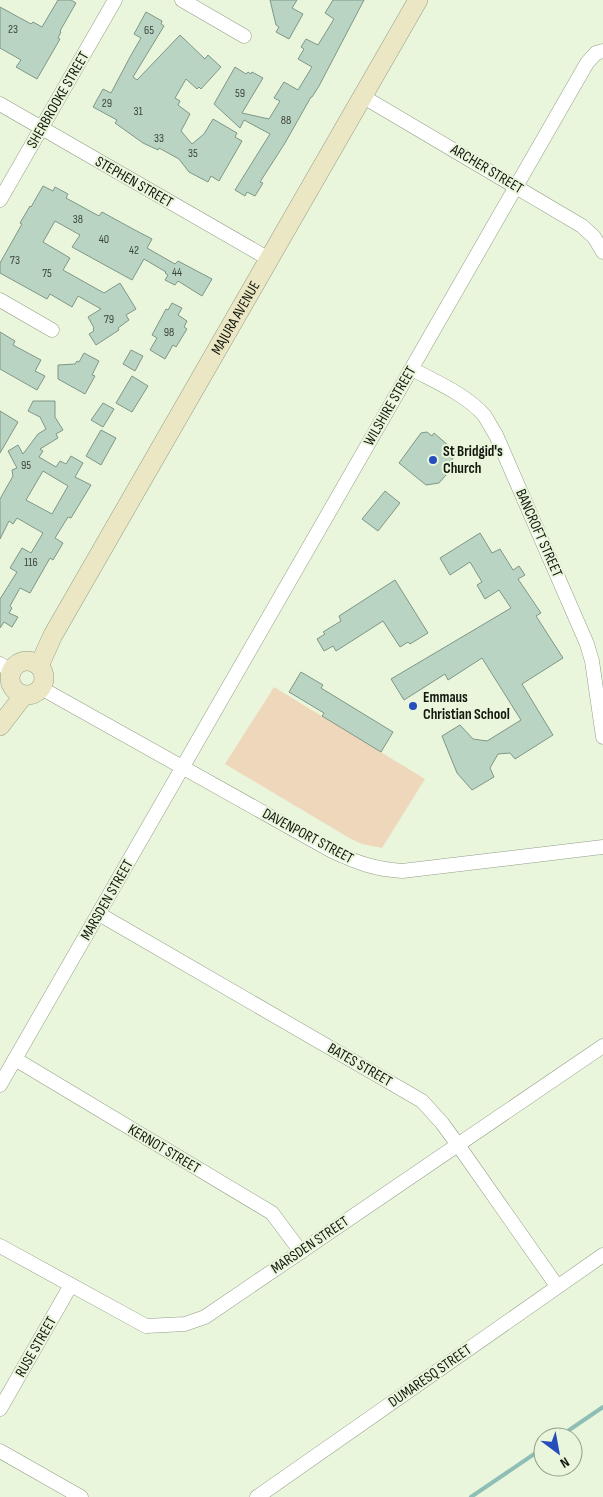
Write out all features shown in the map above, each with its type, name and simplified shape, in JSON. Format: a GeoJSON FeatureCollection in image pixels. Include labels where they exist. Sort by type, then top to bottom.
{"type":"FeatureCollection","features":[{"type":"Feature","properties":{"kind":"main road","name":"MAJURA AVENUE"},"geometry":{"type":"LineString","coordinates":[[22,676],[53,635],[418,0]]}},
{"type":"Feature","properties":{"kind":"main road"},"geometry":{"type":"LineString","coordinates":[[1,724],[22,676]]}},
{"type":"Feature","properties":{"kind":"street","name":"SHERBROOKE STREET"},"geometry":{"type":"LineString","coordinates":[[0,200],[115,0]]}},
{"type":"Feature","properties":{"kind":"street"},"geometry":{"type":"LineString","coordinates":[[182,0],[244,36]]}},
{"type":"Feature","properties":{"kind":"street","name":"WILSHIRE STREET"},"geometry":{"type":"LineString","coordinates":[[182,767],[587,64],[596,53],[603,51]]}},
{"type":"Feature","properties":{"kind":"street","name":"ARCHER STREET"},"geometry":{"type":"LineString","coordinates":[[362,96],[582,226],[594,236],[603,252]]}},
{"type":"Feature","properties":{"kind":"street","name":"STEPHEN STREET"},"geometry":{"type":"LineString","coordinates":[[0,104],[269,259]]}},
{"type":"Feature","properties":{"kind":"street"},"geometry":{"type":"LineString","coordinates":[[0,300],[52,330]]}},
{"type":"Feature","properties":{"kind":"street","name":"BANCROFT STREET"},"geometry":{"type":"LineString","coordinates":[[412,369],[459,395],[472,405],[484,416],[496,435],[587,644],[592,661],[603,737]]}},
{"type":"Feature","properties":{"kind":"street","name":"DAVENPORT STREET"},"geometry":{"type":"LineString","coordinates":[[22,676],[332,851],[353,861],[378,869],[402,871],[603,847]]}},
{"type":"Feature","properties":{"kind":"street","name":"MARSDEN STREET"},"geometry":{"type":"LineString","coordinates":[[0,1085],[182,767]]}},
{"type":"Feature","properties":{"kind":"street","name":"BATES STREET"},"geometry":{"type":"LineString","coordinates":[[99,914],[422,1101],[442,1123],[557,1286]]}},
{"type":"Feature","properties":{"kind":"street","name":"MARSDEN STREET"},"geometry":{"type":"LineString","coordinates":[[0,1246],[146,1326],[185,1324],[205,1317],[603,1046]]}},
{"type":"Feature","properties":{"kind":"street","name":"KERNOT STREET"},"geometry":{"type":"LineString","coordinates":[[15,1059],[272,1213],[300,1252]]}},
{"type":"Feature","properties":{"kind":"street","name":"DUMARESQ STREET"},"geometry":{"type":"LineString","coordinates":[[257,1497],[603,1255]]}},
{"type":"Feature","properties":{"kind":"street","name":"RUSE STREET"},"geometry":{"type":"LineString","coordinates":[[0,1409],[71,1285]]}},
{"type":"Feature","properties":{"kind":"street"},"geometry":{"type":"LineString","coordinates":[[0,1451],[81,1497]]}},
{"type":"Feature","properties":{"kind":"shaded area"},"geometry":{"type":"Polygon","coordinates":[[[274,687],[425,779],[382,848],[362,844],[351,839],[225,764],[274,687]]]}},
{"type":"Feature","properties":{"kind":"building"},"geometry":{"type":"Polygon","coordinates":[[[58,0],[71,0],[76,3],[60,31],[58,38],[60,39],[37,79],[16,67],[21,60],[0,48],[0,7],[31,24],[33,22],[42,27],[58,0]]]}},
{"type":"Feature","properties":{"kind":"building"},"geometry":{"type":"Polygon","coordinates":[[[270,0],[297,0],[292,8],[303,14],[289,39],[276,32],[279,27],[276,25],[270,0]]]}},
{"type":"Feature","properties":{"kind":"building"},"geometry":{"type":"Polygon","coordinates":[[[333,0],[364,0],[319,86],[260,182],[263,183],[255,196],[247,192],[245,196],[235,190],[270,134],[244,120],[240,128],[214,104],[235,67],[246,74],[248,72],[251,74],[252,72],[263,78],[242,113],[269,119],[280,101],[274,98],[284,82],[298,90],[312,67],[298,59],[304,49],[301,47],[306,39],[318,45],[334,19],[325,13],[333,0]]]}},
{"type":"Feature","properties":{"kind":"building"},"geometry":{"type":"Polygon","coordinates":[[[146,12],[162,21],[161,24],[164,26],[133,77],[137,80],[180,35],[205,59],[208,55],[221,67],[201,89],[199,87],[197,89],[186,79],[175,98],[180,101],[178,105],[190,114],[181,131],[192,144],[204,134],[213,119],[237,133],[235,137],[242,141],[219,181],[211,176],[208,182],[189,172],[179,159],[159,148],[158,150],[143,143],[115,123],[117,120],[93,107],[103,89],[111,93],[141,38],[134,34],[146,12]]]}},
{"type":"Feature","properties":{"kind":"building"},"geometry":{"type":"Polygon","coordinates":[[[43,186],[53,191],[55,187],[68,194],[66,198],[99,216],[102,212],[152,239],[147,248],[175,264],[178,261],[212,279],[202,296],[178,281],[175,285],[165,280],[168,275],[166,272],[144,259],[132,280],[72,247],[80,235],[55,221],[43,242],[70,258],[63,270],[104,293],[120,283],[136,309],[126,315],[129,320],[118,328],[119,330],[96,345],[89,334],[94,331],[94,328],[88,317],[101,309],[78,296],[72,307],[50,294],[47,299],[0,273],[0,263],[22,224],[20,223],[43,186]]]}},
{"type":"Feature","properties":{"kind":"building"},"geometry":{"type":"Polygon","coordinates":[[[172,303],[182,308],[178,315],[187,321],[184,327],[187,329],[176,347],[173,345],[165,359],[150,350],[157,338],[152,335],[166,309],[168,310],[172,303]]]}},
{"type":"Feature","properties":{"kind":"building"},"geometry":{"type":"Polygon","coordinates":[[[0,332],[15,341],[13,345],[41,360],[35,371],[45,376],[37,390],[0,369],[0,332]]]}},
{"type":"Feature","properties":{"kind":"building"},"geometry":{"type":"Polygon","coordinates":[[[131,350],[143,356],[135,371],[123,364],[131,350]]]}},
{"type":"Feature","properties":{"kind":"building"},"geometry":{"type":"Polygon","coordinates":[[[84,353],[99,361],[92,375],[95,376],[85,394],[58,379],[58,365],[75,364],[77,361],[79,362],[84,353]]]}},
{"type":"Feature","properties":{"kind":"building"},"geometry":{"type":"Polygon","coordinates":[[[132,376],[148,386],[132,412],[116,403],[132,376]]]}},
{"type":"Feature","properties":{"kind":"building"},"geometry":{"type":"Polygon","coordinates":[[[33,401],[55,401],[55,417],[63,430],[56,434],[58,438],[40,449],[43,451],[39,457],[56,467],[60,461],[66,464],[71,456],[83,463],[75,477],[91,485],[71,518],[68,517],[55,538],[63,543],[53,560],[50,558],[30,593],[20,588],[10,606],[12,608],[9,613],[18,617],[12,627],[4,622],[0,628],[0,599],[17,572],[10,568],[22,548],[31,553],[43,533],[17,518],[13,524],[9,521],[0,539],[0,499],[13,476],[12,470],[17,468],[8,451],[18,445],[23,454],[38,434],[46,429],[40,417],[28,411],[33,401]],[[43,471],[26,500],[52,514],[68,486],[43,471]]]}},
{"type":"Feature","properties":{"kind":"building"},"geometry":{"type":"Polygon","coordinates":[[[103,403],[114,409],[103,427],[91,420],[103,403]]]}},
{"type":"Feature","properties":{"kind":"building"},"geometry":{"type":"Polygon","coordinates":[[[0,411],[18,422],[0,453],[0,411]]]}},
{"type":"Feature","properties":{"kind":"building"},"geometry":{"type":"Polygon","coordinates":[[[101,430],[116,438],[101,465],[86,456],[101,430]]]}},
{"type":"Feature","properties":{"kind":"building"},"geometry":{"type":"Polygon","coordinates":[[[427,432],[432,436],[434,433],[457,453],[443,471],[446,475],[439,483],[426,485],[399,463],[421,433],[427,432]]]}},
{"type":"Feature","properties":{"kind":"building"},"geometry":{"type":"Polygon","coordinates":[[[385,491],[400,503],[378,531],[362,519],[385,491]]]}},
{"type":"Feature","properties":{"kind":"building"},"geometry":{"type":"Polygon","coordinates":[[[480,533],[492,553],[500,549],[513,570],[519,566],[525,575],[518,579],[541,613],[536,616],[563,658],[522,684],[553,735],[515,759],[510,753],[498,754],[490,768],[494,777],[472,790],[457,773],[442,736],[460,725],[473,739],[487,741],[521,720],[482,658],[448,680],[445,674],[404,700],[391,679],[511,608],[499,590],[485,599],[477,585],[482,582],[470,562],[450,575],[440,558],[480,533]]]}},
{"type":"Feature","properties":{"kind":"building"},"geometry":{"type":"Polygon","coordinates":[[[395,580],[428,633],[410,644],[408,642],[400,647],[383,621],[336,651],[333,646],[324,651],[317,639],[325,634],[323,632],[341,621],[339,616],[395,580]]]}},
{"type":"Feature","properties":{"kind":"building"},"geometry":{"type":"Polygon","coordinates":[[[301,672],[323,685],[321,688],[393,732],[381,752],[322,716],[324,713],[289,692],[301,672]]]}},
{"type":"Feature","properties":{"kind":"waterway"},"geometry":{"type":"LineString","coordinates":[[574,1427],[603,1407]]}},
{"type":"Feature","properties":{"kind":"waterway"},"geometry":{"type":"LineString","coordinates":[[471,1497],[533,1455]]}},
{"type":"Feature","properties":{"kind":"place","name":"St Bridgid's Church"},"geometry":{"type":"Point","coordinates":[433,460]}},
{"type":"Feature","properties":{"kind":"place","name":"Emmaus Christian School"},"geometry":{"type":"Point","coordinates":[413,706]}}]}
